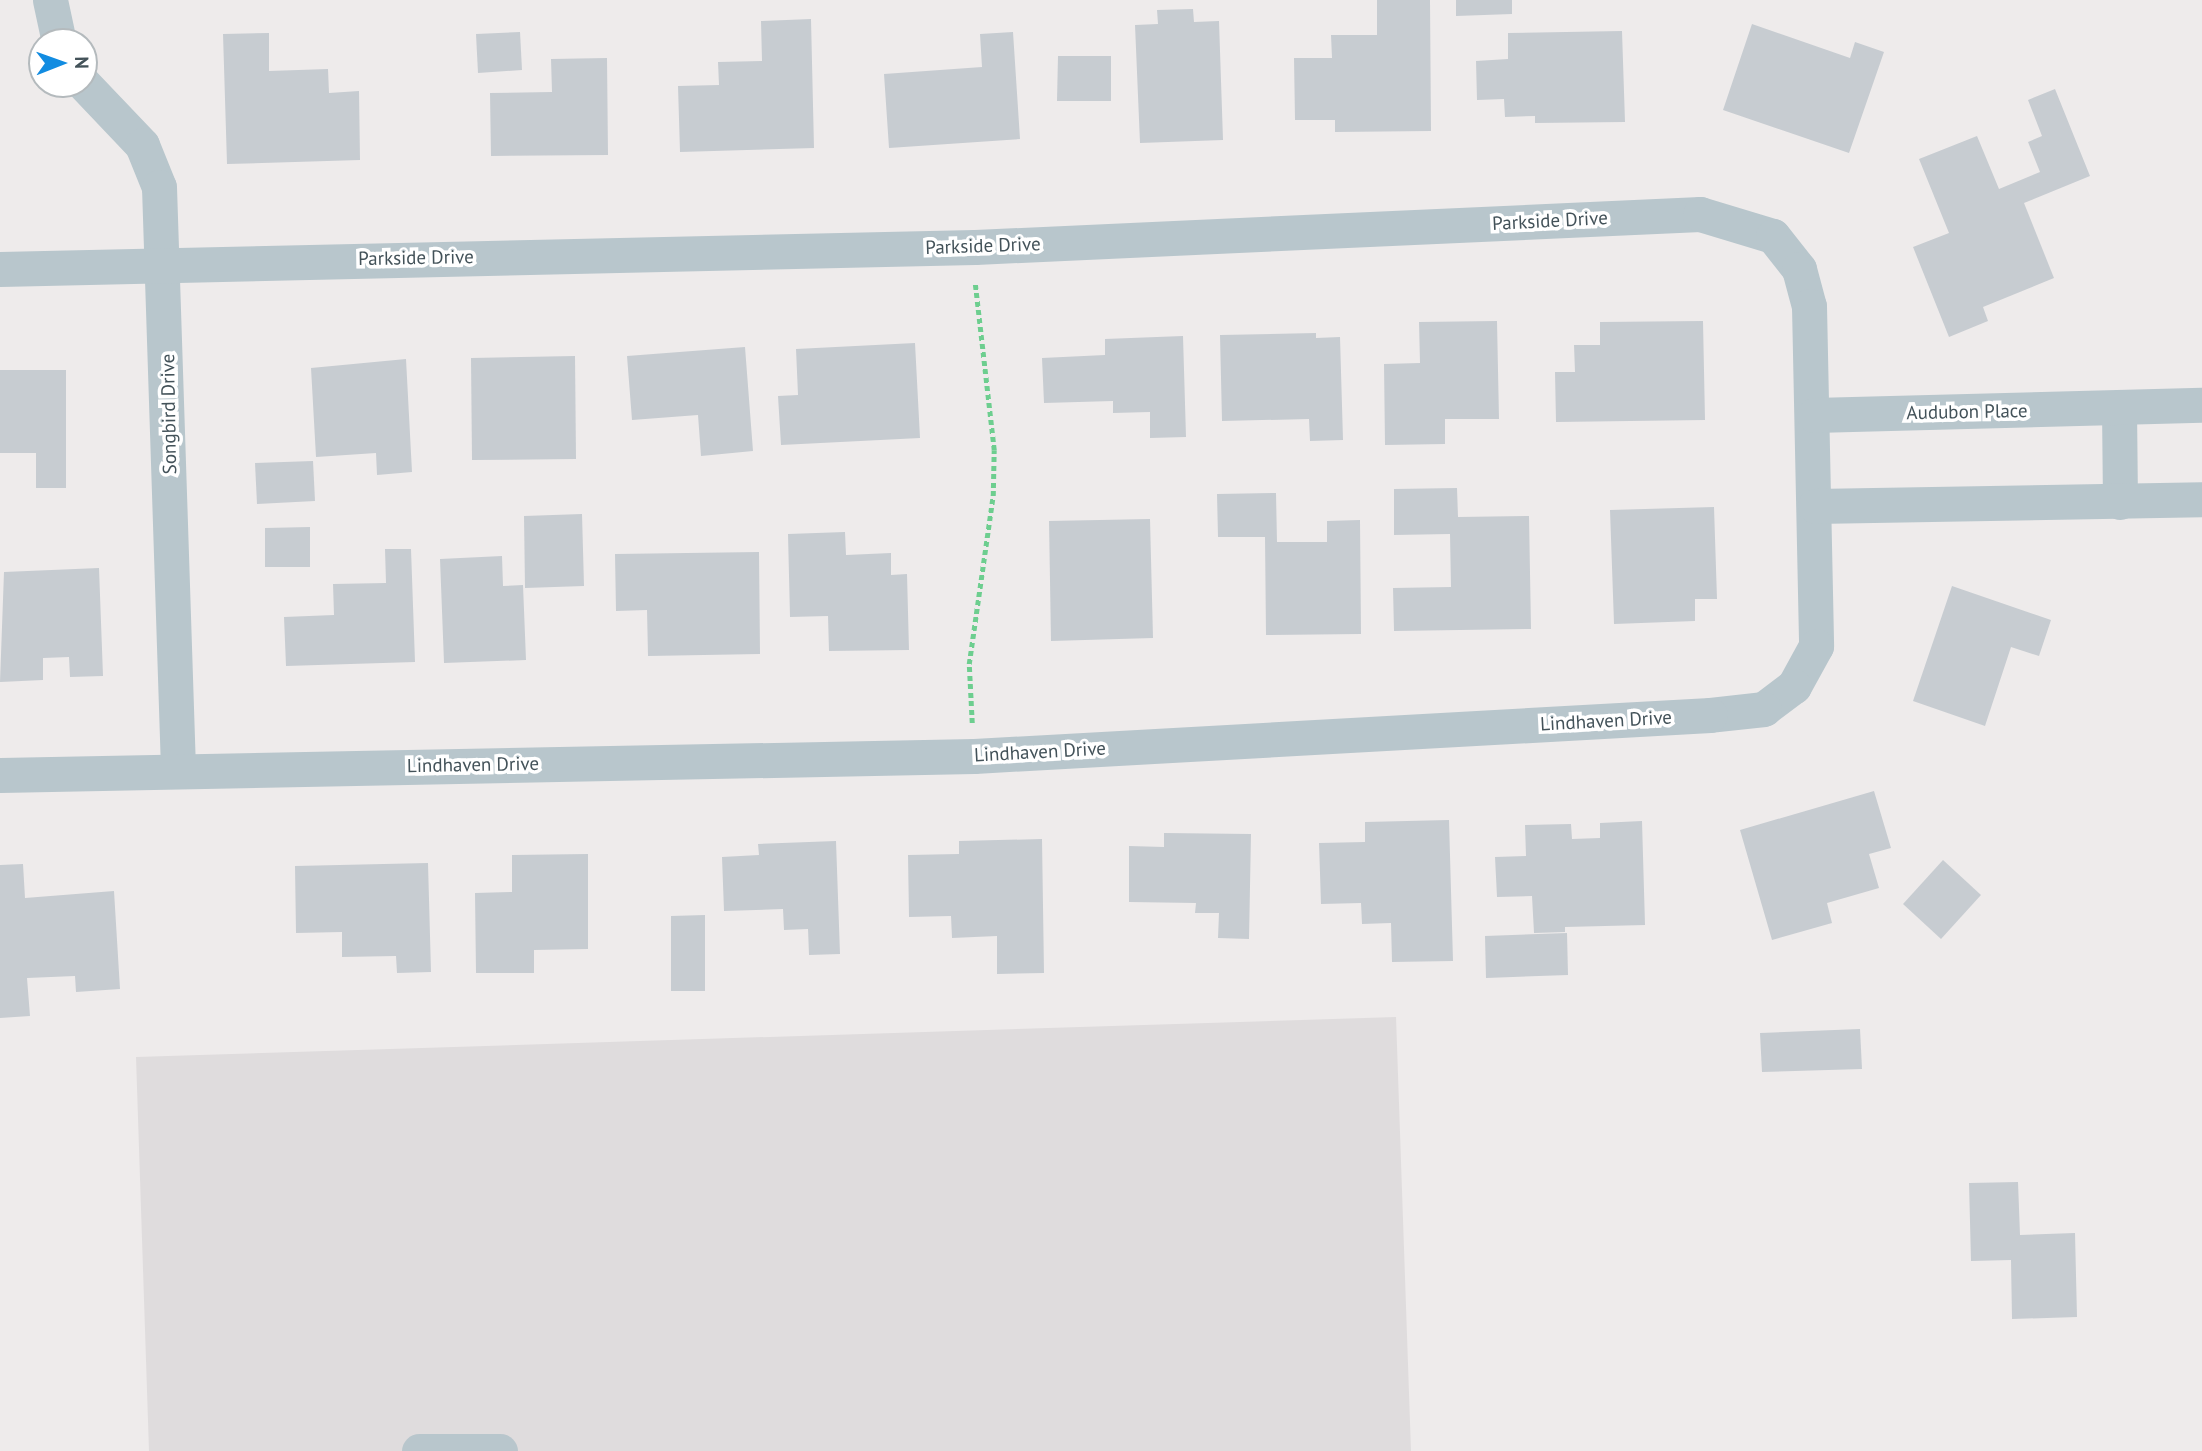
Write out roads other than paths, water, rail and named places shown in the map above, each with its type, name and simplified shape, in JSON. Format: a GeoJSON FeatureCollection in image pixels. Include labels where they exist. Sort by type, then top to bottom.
{"type":"FeatureCollection","features":[{"type":"Feature","properties":{"kind":"street"},"geometry":{"type":"LineString","coordinates":[[51,0],[57,28]]}},
{"type":"Feature","properties":{"kind":"street","name":"Songbird Drive"},"geometry":{"type":"LineString","coordinates":[[97,98],[142,145],[159,187],[165,263],[178,770]]}},
{"type":"Feature","properties":{"kind":"street","name":"Parkside Drive"},"geometry":{"type":"LineString","coordinates":[[0,269],[165,263],[975,247],[1700,214],[1773,236],[1799,269],[1809,306],[1814,415]]}},
{"type":"Feature","properties":{"kind":"street","name":"Audubon Place"},"geometry":{"type":"LineString","coordinates":[[1814,415],[2202,405]]}},
{"type":"Feature","properties":{"kind":"street"},"geometry":{"type":"LineString","coordinates":[[2119,407],[2120,502]]}},
{"type":"Feature","properties":{"kind":"street","name":"Lindhaven Drive"},"geometry":{"type":"LineString","coordinates":[[0,775],[974,756],[1764,709],[1794,686],[1816,646],[1814,415]]}},
{"type":"Feature","properties":{"kind":"street"},"geometry":{"type":"LineString","coordinates":[[1815,506],[2202,499]]}},
{"type":"Feature","properties":{"kind":"street"},"geometry":{"type":"LineString","coordinates":[[419,1451],[500,1451]]}}]}
